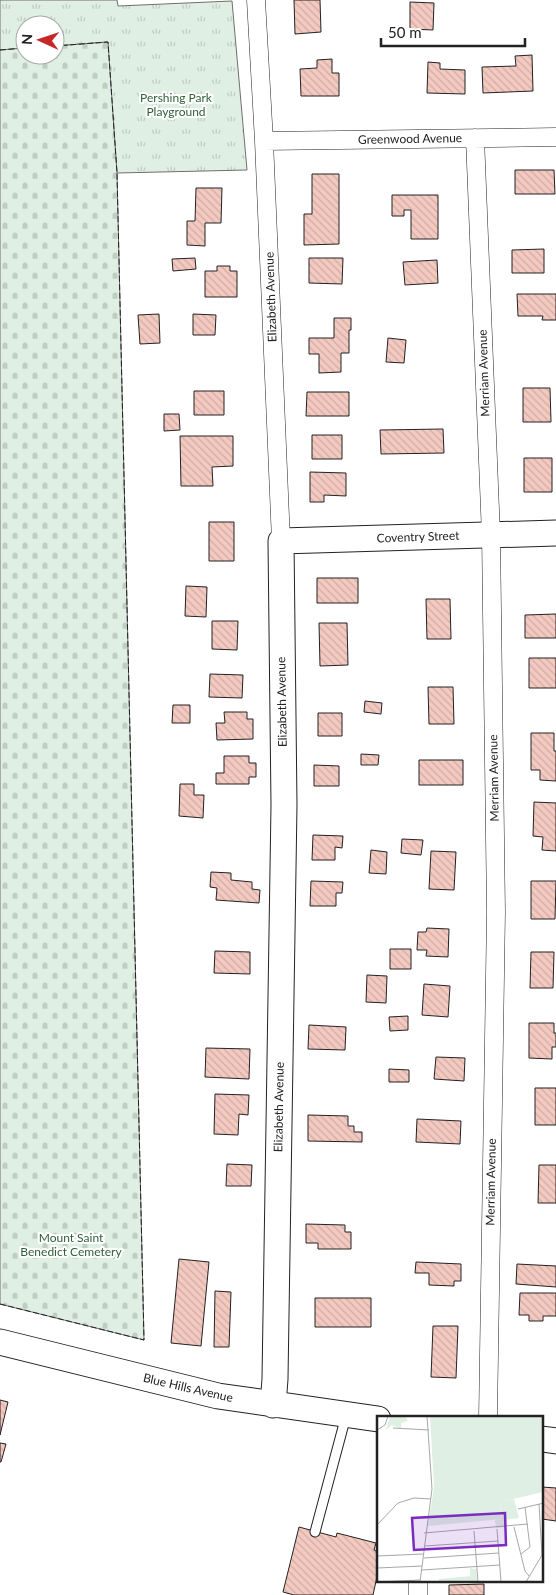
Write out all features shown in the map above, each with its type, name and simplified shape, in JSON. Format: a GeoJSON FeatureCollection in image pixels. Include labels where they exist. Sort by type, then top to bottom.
{"type":"FeatureCollection","features":[{"type":"Feature","properties":{"kind":"street","name":"Elizabeth Avenue"},"geometry":{"type":"LineString","coordinates":[[256,0],[281,541],[284,805],[276,1380],[274,1405]]}},
{"type":"Feature","properties":{"kind":"street","name":"Greenwood Avenue"},"geometry":{"type":"LineString","coordinates":[[264,141],[556,137]]}},
{"type":"Feature","properties":{"kind":"street","name":"Merriam Avenue"},"geometry":{"type":"LineString","coordinates":[[475,138],[491,534],[496,912],[488,1416]]}},
{"type":"Feature","properties":{"kind":"street","name":"Coventry Street"},"geometry":{"type":"LineString","coordinates":[[281,541],[556,533]]}},
{"type":"Feature","properties":{"kind":"street","name":"Blue Hills Avenue"},"geometry":{"type":"LineString","coordinates":[[0,1342],[218,1396],[377,1419]]}},
{"type":"Feature","properties":{"kind":"street"},"geometry":{"type":"LineString","coordinates":[[418,1582],[418,1595]]}},
{"type":"Feature","properties":{"kind":"lane"},"geometry":{"type":"LineString","coordinates":[[315,1532],[346,1415]]}},
{"type":"Feature","properties":{"kind":"green space","name":"Pershing Park Playground"},"geometry":{"type":"Polygon","coordinates":[[[0,0],[117,0],[118,6],[232,1],[247,170],[117,173],[107,42],[65,45],[65,15],[15,15],[15,49],[0,50],[0,0]]]}},
{"type":"Feature","properties":{"kind":"green space","name":"Mount Saint Benedict Cemetery"},"geometry":{"type":"Polygon","coordinates":[[[108,42],[117,173],[144,1340],[0,1304],[0,50],[15,49],[15,65],[65,65],[65,45],[108,42]]]}},
{"type":"Feature","properties":{"kind":"building"},"geometry":{"type":"Polygon","coordinates":[[[294,0],[320,0],[321,32],[295,34],[294,0]]]}},
{"type":"Feature","properties":{"kind":"building"},"geometry":{"type":"Polygon","coordinates":[[[410,2],[434,3],[433,30],[410,29],[410,2]]]}},
{"type":"Feature","properties":{"kind":"building"},"geometry":{"type":"Polygon","coordinates":[[[532,55],[533,91],[483,93],[482,67],[516,66],[515,56],[532,55]]]}},
{"type":"Feature","properties":{"kind":"building"},"geometry":{"type":"Polygon","coordinates":[[[332,59],[332,73],[339,73],[339,96],[301,96],[300,69],[317,68],[317,60],[332,59]]]}},
{"type":"Feature","properties":{"kind":"building"},"geometry":{"type":"Polygon","coordinates":[[[428,62],[440,63],[440,69],[465,70],[465,94],[427,93],[428,62]]]}},
{"type":"Feature","properties":{"kind":"building"},"geometry":{"type":"Polygon","coordinates":[[[515,170],[554,170],[555,194],[515,194],[515,170]]]}},
{"type":"Feature","properties":{"kind":"building"},"geometry":{"type":"Polygon","coordinates":[[[312,174],[339,174],[339,244],[304,245],[304,214],[312,214],[312,174]]]}},
{"type":"Feature","properties":{"kind":"building"},"geometry":{"type":"Polygon","coordinates":[[[196,188],[222,188],[221,223],[205,223],[205,246],[187,245],[187,221],[195,221],[196,188]]]}},
{"type":"Feature","properties":{"kind":"building"},"geometry":{"type":"Polygon","coordinates":[[[392,195],[438,195],[438,239],[411,239],[411,210],[404,210],[404,216],[392,216],[392,195]]]}},
{"type":"Feature","properties":{"kind":"building"},"geometry":{"type":"Polygon","coordinates":[[[544,249],[544,273],[512,273],[512,250],[544,249]]]}},
{"type":"Feature","properties":{"kind":"building"},"geometry":{"type":"Polygon","coordinates":[[[195,258],[196,269],[173,271],[172,259],[195,258]]]}},
{"type":"Feature","properties":{"kind":"building"},"geometry":{"type":"Polygon","coordinates":[[[309,258],[343,258],[342,284],[309,283],[309,258]]]}},
{"type":"Feature","properties":{"kind":"building"},"geometry":{"type":"Polygon","coordinates":[[[437,260],[438,283],[405,285],[403,262],[437,260]]]}},
{"type":"Feature","properties":{"kind":"building"},"geometry":{"type":"Polygon","coordinates":[[[217,266],[230,266],[230,271],[237,271],[237,297],[205,297],[205,271],[217,271],[217,266]]]}},
{"type":"Feature","properties":{"kind":"building"},"geometry":{"type":"Polygon","coordinates":[[[517,294],[556,294],[556,320],[542,320],[543,316],[518,316],[517,294]]]}},
{"type":"Feature","properties":{"kind":"building"},"geometry":{"type":"Polygon","coordinates":[[[159,314],[160,343],[140,344],[138,315],[159,314]]]}},
{"type":"Feature","properties":{"kind":"building"},"geometry":{"type":"Polygon","coordinates":[[[193,314],[216,315],[215,335],[193,335],[193,314]]]}},
{"type":"Feature","properties":{"kind":"building"},"geometry":{"type":"Polygon","coordinates":[[[334,318],[351,318],[349,353],[341,353],[341,372],[319,373],[319,354],[309,354],[309,338],[334,338],[334,318]]]}},
{"type":"Feature","properties":{"kind":"building"},"geometry":{"type":"Polygon","coordinates":[[[388,338],[406,340],[404,363],[386,362],[388,338]]]}},
{"type":"Feature","properties":{"kind":"building"},"geometry":{"type":"Polygon","coordinates":[[[523,388],[550,388],[551,422],[523,422],[523,388]]]}},
{"type":"Feature","properties":{"kind":"building"},"geometry":{"type":"Polygon","coordinates":[[[194,391],[224,391],[224,415],[194,415],[194,391]]]}},
{"type":"Feature","properties":{"kind":"building"},"geometry":{"type":"Polygon","coordinates":[[[307,392],[349,392],[349,416],[306,416],[307,392]]]}},
{"type":"Feature","properties":{"kind":"building"},"geometry":{"type":"Polygon","coordinates":[[[164,414],[179,414],[180,430],[164,431],[164,414]]]}},
{"type":"Feature","properties":{"kind":"building"},"geometry":{"type":"Polygon","coordinates":[[[443,429],[444,453],[381,454],[380,430],[443,429]]]}},
{"type":"Feature","properties":{"kind":"building"},"geometry":{"type":"Polygon","coordinates":[[[312,435],[342,435],[342,459],[312,459],[312,435]]]}},
{"type":"Feature","properties":{"kind":"building"},"geometry":{"type":"Polygon","coordinates":[[[180,436],[233,436],[233,466],[212,467],[213,486],[181,486],[180,436]]]}},
{"type":"Feature","properties":{"kind":"building"},"geometry":{"type":"Polygon","coordinates":[[[524,458],[552,458],[552,492],[524,492],[524,458]]]}},
{"type":"Feature","properties":{"kind":"building"},"geometry":{"type":"Polygon","coordinates":[[[310,472],[346,473],[346,496],[324,495],[324,502],[310,502],[310,472]]]}},
{"type":"Feature","properties":{"kind":"building"},"geometry":{"type":"Polygon","coordinates":[[[209,522],[234,522],[234,561],[209,561],[209,522]]]}},
{"type":"Feature","properties":{"kind":"building"},"geometry":{"type":"Polygon","coordinates":[[[317,578],[358,578],[358,603],[317,603],[317,578]]]}},
{"type":"Feature","properties":{"kind":"building"},"geometry":{"type":"Polygon","coordinates":[[[186,586],[207,587],[206,617],[185,616],[186,586]]]}},
{"type":"Feature","properties":{"kind":"building"},"geometry":{"type":"Polygon","coordinates":[[[426,599],[450,599],[451,639],[427,639],[426,599]]]}},
{"type":"Feature","properties":{"kind":"building"},"geometry":{"type":"Polygon","coordinates":[[[556,614],[556,638],[525,638],[525,615],[556,614]]]}},
{"type":"Feature","properties":{"kind":"building"},"geometry":{"type":"Polygon","coordinates":[[[212,621],[238,621],[237,650],[212,649],[212,621]]]}},
{"type":"Feature","properties":{"kind":"building"},"geometry":{"type":"Polygon","coordinates":[[[319,623],[347,623],[348,665],[320,666],[319,623]]]}},
{"type":"Feature","properties":{"kind":"building"},"geometry":{"type":"Polygon","coordinates":[[[529,658],[556,658],[556,688],[529,688],[529,658]]]}},
{"type":"Feature","properties":{"kind":"building"},"geometry":{"type":"Polygon","coordinates":[[[210,674],[243,675],[242,698],[209,697],[210,674]]]}},
{"type":"Feature","properties":{"kind":"building"},"geometry":{"type":"Polygon","coordinates":[[[428,687],[453,687],[454,724],[429,724],[428,687]]]}},
{"type":"Feature","properties":{"kind":"building"},"geometry":{"type":"Polygon","coordinates":[[[365,701],[382,703],[381,714],[364,712],[365,701]]]}},
{"type":"Feature","properties":{"kind":"building"},"geometry":{"type":"Polygon","coordinates":[[[173,705],[190,705],[190,723],[172,723],[173,705]]]}},
{"type":"Feature","properties":{"kind":"building"},"geometry":{"type":"Polygon","coordinates":[[[224,712],[247,712],[247,719],[253,719],[253,739],[217,740],[216,723],[225,723],[224,712]]]}},
{"type":"Feature","properties":{"kind":"building"},"geometry":{"type":"Polygon","coordinates":[[[318,713],[342,713],[342,736],[318,736],[318,713]]]}},
{"type":"Feature","properties":{"kind":"building"},"geometry":{"type":"Polygon","coordinates":[[[531,733],[554,733],[556,781],[540,780],[540,770],[531,770],[531,733]]]}},
{"type":"Feature","properties":{"kind":"building"},"geometry":{"type":"Polygon","coordinates":[[[361,754],[379,755],[378,765],[361,765],[361,754]]]}},
{"type":"Feature","properties":{"kind":"building"},"geometry":{"type":"Polygon","coordinates":[[[224,756],[249,756],[249,763],[256,763],[256,777],[249,777],[249,784],[216,784],[216,773],[224,773],[224,756]]]}},
{"type":"Feature","properties":{"kind":"building"},"geometry":{"type":"Polygon","coordinates":[[[419,760],[463,760],[463,785],[419,785],[419,760]]]}},
{"type":"Feature","properties":{"kind":"building"},"geometry":{"type":"Polygon","coordinates":[[[314,765],[339,766],[339,786],[314,786],[314,765]]]}},
{"type":"Feature","properties":{"kind":"building"},"geometry":{"type":"Polygon","coordinates":[[[180,784],[194,784],[194,795],[204,795],[203,818],[179,816],[180,784]]]}},
{"type":"Feature","properties":{"kind":"building"},"geometry":{"type":"Polygon","coordinates":[[[534,802],[556,803],[556,851],[542,850],[543,837],[533,836],[534,802]]]}},
{"type":"Feature","properties":{"kind":"building"},"geometry":{"type":"Polygon","coordinates":[[[313,835],[343,836],[342,848],[335,847],[335,860],[312,860],[313,835]]]}},
{"type":"Feature","properties":{"kind":"building"},"geometry":{"type":"Polygon","coordinates":[[[402,839],[423,840],[421,855],[401,853],[402,839]]]}},
{"type":"Feature","properties":{"kind":"building"},"geometry":{"type":"Polygon","coordinates":[[[371,850],[387,852],[386,874],[369,873],[371,850]]]}},
{"type":"Feature","properties":{"kind":"building"},"geometry":{"type":"Polygon","coordinates":[[[431,851],[456,852],[454,890],[429,889],[431,851]]]}},
{"type":"Feature","properties":{"kind":"building"},"geometry":{"type":"Polygon","coordinates":[[[211,872],[231,873],[231,880],[252,882],[252,889],[260,890],[259,903],[216,900],[217,888],[210,887],[211,872]]]}},
{"type":"Feature","properties":{"kind":"building"},"geometry":{"type":"Polygon","coordinates":[[[311,881],[343,882],[342,893],[336,893],[336,906],[310,906],[311,881]]]}},
{"type":"Feature","properties":{"kind":"building"},"geometry":{"type":"Polygon","coordinates":[[[531,881],[556,881],[555,919],[531,919],[531,881]]]}},
{"type":"Feature","properties":{"kind":"building"},"geometry":{"type":"Polygon","coordinates":[[[427,928],[449,929],[448,957],[426,956],[427,950],[417,950],[418,932],[426,932],[427,928]]]}},
{"type":"Feature","properties":{"kind":"building"},"geometry":{"type":"Polygon","coordinates":[[[390,949],[411,949],[411,969],[390,969],[390,949]]]}},
{"type":"Feature","properties":{"kind":"building"},"geometry":{"type":"Polygon","coordinates":[[[215,951],[250,952],[250,974],[214,973],[215,951]]]}},
{"type":"Feature","properties":{"kind":"building"},"geometry":{"type":"Polygon","coordinates":[[[531,952],[554,952],[553,988],[530,988],[531,952]]]}},
{"type":"Feature","properties":{"kind":"building"},"geometry":{"type":"Polygon","coordinates":[[[367,975],[387,976],[386,1003],[366,1002],[367,975]]]}},
{"type":"Feature","properties":{"kind":"building"},"geometry":{"type":"Polygon","coordinates":[[[424,984],[450,986],[448,1017],[422,1015],[424,984]]]}},
{"type":"Feature","properties":{"kind":"building"},"geometry":{"type":"Polygon","coordinates":[[[408,1016],[408,1030],[390,1031],[389,1017],[408,1016]]]}},
{"type":"Feature","properties":{"kind":"building"},"geometry":{"type":"Polygon","coordinates":[[[529,1023],[554,1023],[556,1047],[552,1047],[552,1059],[529,1058],[529,1023]]]}},
{"type":"Feature","properties":{"kind":"building"},"geometry":{"type":"Polygon","coordinates":[[[309,1025],[346,1027],[345,1050],[308,1049],[309,1025]]]}},
{"type":"Feature","properties":{"kind":"building"},"geometry":{"type":"Polygon","coordinates":[[[206,1048],[250,1049],[249,1079],[205,1077],[206,1048]]]}},
{"type":"Feature","properties":{"kind":"building"},"geometry":{"type":"Polygon","coordinates":[[[436,1057],[465,1058],[464,1081],[434,1079],[436,1057]]]}},
{"type":"Feature","properties":{"kind":"building"},"geometry":{"type":"Polygon","coordinates":[[[389,1069],[409,1070],[409,1082],[389,1082],[389,1069]]]}},
{"type":"Feature","properties":{"kind":"building"},"geometry":{"type":"Polygon","coordinates":[[[535,1088],[556,1088],[556,1125],[535,1125],[535,1088]]]}},
{"type":"Feature","properties":{"kind":"building"},"geometry":{"type":"Polygon","coordinates":[[[215,1094],[249,1095],[248,1115],[239,1114],[238,1135],[214,1134],[215,1094]]]}},
{"type":"Feature","properties":{"kind":"building"},"geometry":{"type":"Polygon","coordinates":[[[308,1115],[348,1116],[348,1126],[354,1126],[354,1132],[362,1132],[362,1142],[308,1141],[308,1115]]]}},
{"type":"Feature","properties":{"kind":"building"},"geometry":{"type":"Polygon","coordinates":[[[417,1119],[461,1121],[460,1144],[416,1142],[417,1119]]]}},
{"type":"Feature","properties":{"kind":"building"},"geometry":{"type":"Polygon","coordinates":[[[227,1164],[252,1165],[251,1186],[226,1186],[227,1164]]]}},
{"type":"Feature","properties":{"kind":"building"},"geometry":{"type":"Polygon","coordinates":[[[539,1165],[556,1165],[556,1203],[538,1203],[539,1165]]]}},
{"type":"Feature","properties":{"kind":"building"},"geometry":{"type":"Polygon","coordinates":[[[306,1224],[345,1225],[345,1232],[351,1232],[351,1249],[318,1249],[318,1243],[306,1243],[306,1224]]]}},
{"type":"Feature","properties":{"kind":"building"},"geometry":{"type":"Polygon","coordinates":[[[179,1259],[209,1262],[201,1346],[171,1343],[179,1259]]]}},
{"type":"Feature","properties":{"kind":"building"},"geometry":{"type":"Polygon","coordinates":[[[416,1262],[461,1264],[461,1281],[454,1281],[454,1286],[429,1285],[429,1273],[415,1273],[416,1262]]]}},
{"type":"Feature","properties":{"kind":"building"},"geometry":{"type":"Polygon","coordinates":[[[517,1264],[556,1266],[556,1287],[516,1284],[517,1264]]]}},
{"type":"Feature","properties":{"kind":"building"},"geometry":{"type":"Polygon","coordinates":[[[215,1291],[231,1292],[229,1347],[214,1347],[215,1291]]]}},
{"type":"Feature","properties":{"kind":"building"},"geometry":{"type":"Polygon","coordinates":[[[520,1293],[556,1293],[556,1316],[543,1316],[543,1321],[529,1321],[529,1315],[519,1315],[520,1293]]]}},
{"type":"Feature","properties":{"kind":"building"},"geometry":{"type":"Polygon","coordinates":[[[315,1298],[371,1298],[371,1327],[315,1327],[315,1298]]]}},
{"type":"Feature","properties":{"kind":"building"},"geometry":{"type":"Polygon","coordinates":[[[433,1326],[458,1326],[456,1378],[431,1377],[433,1326]]]}},
{"type":"Feature","properties":{"kind":"building"},"geometry":{"type":"Polygon","coordinates":[[[0,1400],[8,1402],[0,1435],[0,1400]]]}},
{"type":"Feature","properties":{"kind":"building"},"geometry":{"type":"Polygon","coordinates":[[[0,1443],[6,1444],[1,1462],[0,1462],[0,1443]]]}},
{"type":"Feature","properties":{"kind":"building"},"geometry":{"type":"Polygon","coordinates":[[[544,1487],[556,1488],[556,1521],[544,1519],[544,1487]]]}},
{"type":"Feature","properties":{"kind":"building"},"geometry":{"type":"Polygon","coordinates":[[[299,1527],[336,1537],[337,1533],[376,1543],[374,1550],[377,1552],[377,1577],[373,1595],[294,1595],[283,1592],[299,1527]]]}},
{"type":"Feature","properties":{"kind":"building"},"geometry":{"type":"Polygon","coordinates":[[[484,1584],[484,1595],[449,1595],[449,1585],[484,1584]]]}},
{"type":"Feature","properties":{"kind":"fence"},"geometry":{"type":"LineString","coordinates":[[0,1304],[144,1340],[117,173],[108,42],[65,45]]}},
{"type":"Feature","properties":{"kind":"fence"},"geometry":{"type":"LineString","coordinates":[[0,50],[15,49]]}}]}
